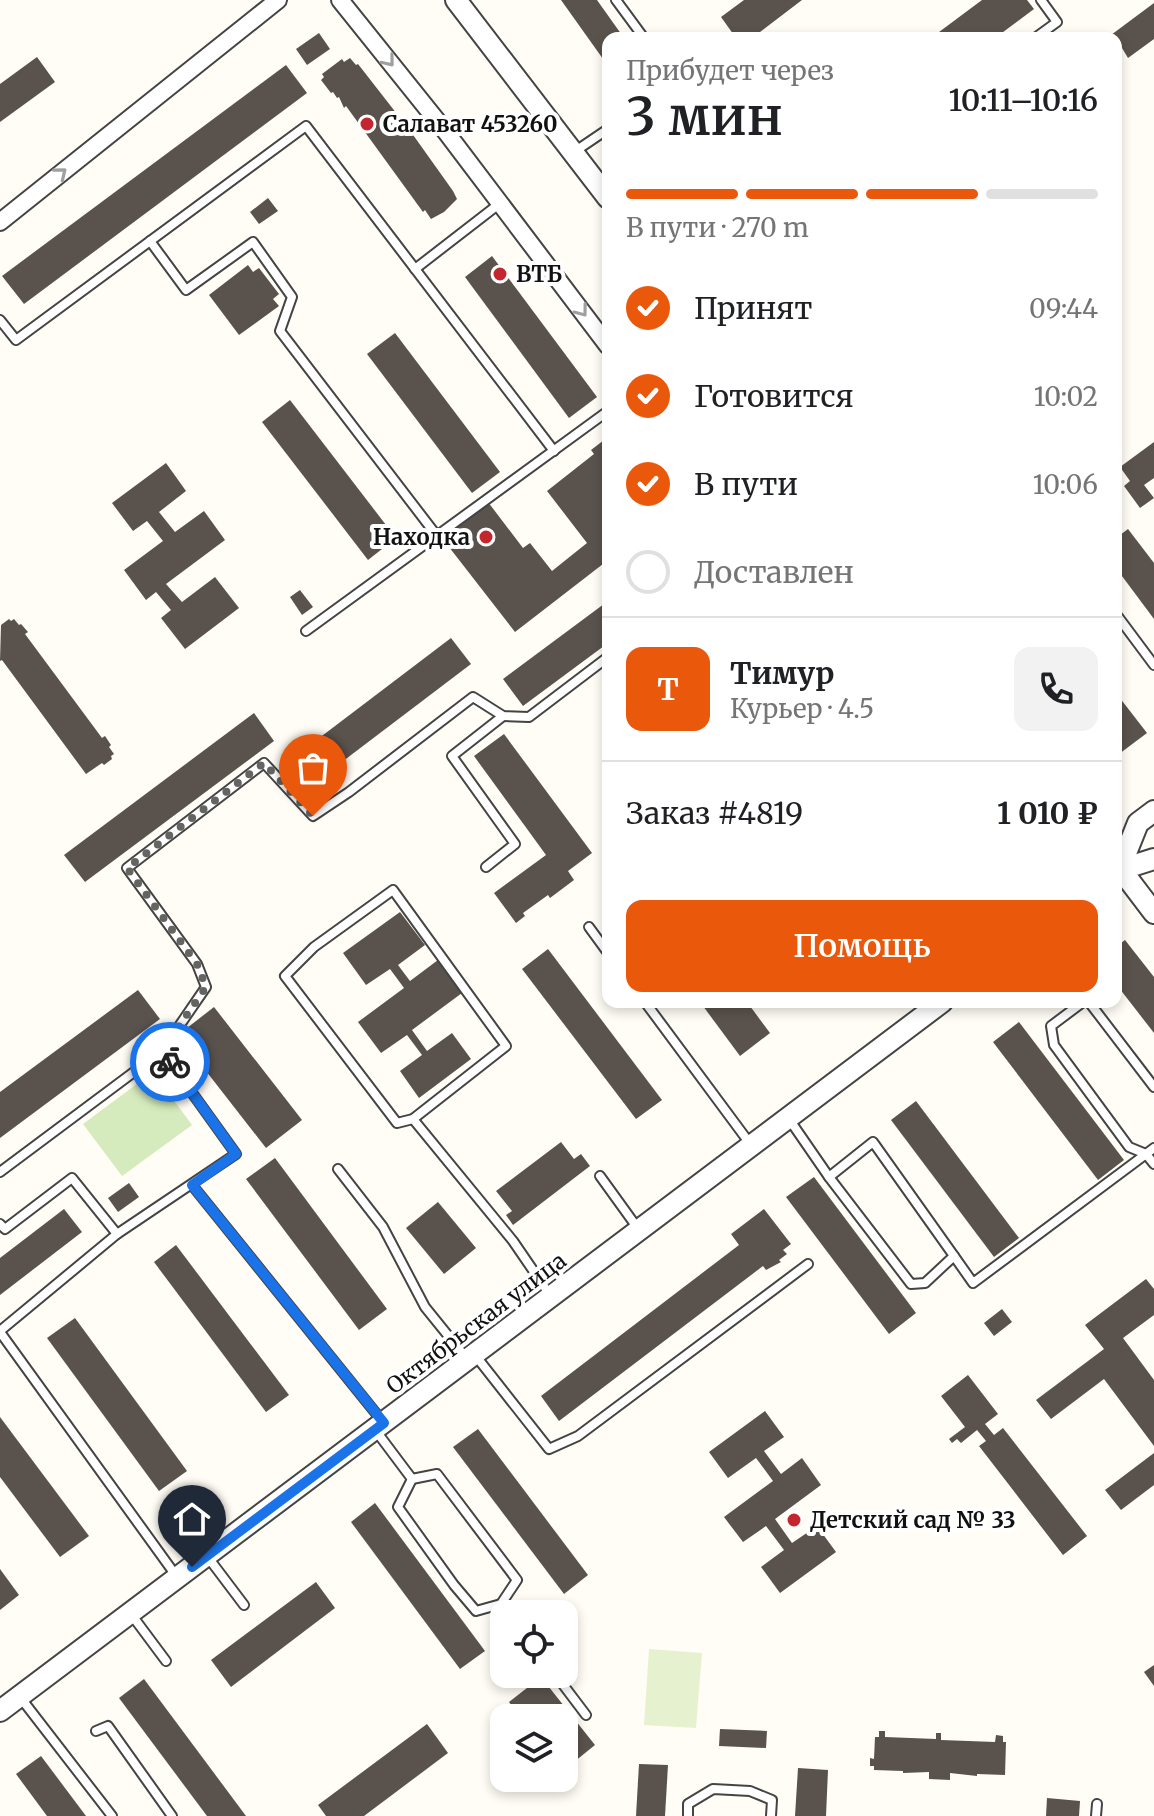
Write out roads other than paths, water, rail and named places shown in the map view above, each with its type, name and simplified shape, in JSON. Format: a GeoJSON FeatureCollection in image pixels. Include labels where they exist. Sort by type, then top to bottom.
{"type":"FeatureCollection","features":[{"type":"Feature","properties":{"kind":"street"},"geometry":{"type":"LineString","coordinates":[[0,222],[278,0]]}},
{"type":"Feature","properties":{"kind":"street"},"geometry":{"type":"LineString","coordinates":[[340,0],[602,338]]}},
{"type":"Feature","properties":{"kind":"street"},"geometry":{"type":"LineString","coordinates":[[456,0],[602,190]]}},
{"type":"Feature","properties":{"kind":"street"},"geometry":{"type":"LineString","coordinates":[[1122,857],[1138,823],[1154,811]]}},
{"type":"Feature","properties":{"kind":"street"},"geometry":{"type":"LineString","coordinates":[[1122,867],[1154,859]]}},
{"type":"Feature","properties":{"kind":"street"},"geometry":{"type":"LineString","coordinates":[[1122,874],[1154,913]]}},
{"type":"Feature","properties":{"kind":"street","name":"Октябрьская улица"},"geometry":{"type":"LineString","coordinates":[[0,1711],[934,1008]]}},
{"type":"Feature","properties":{"kind":"lane"},"geometry":{"type":"LineString","coordinates":[[616,0],[640,32]]}},
{"type":"Feature","properties":{"kind":"lane"},"geometry":{"type":"LineString","coordinates":[[1041,0],[1057,22],[1043,32]]}},
{"type":"Feature","properties":{"kind":"lane"},"geometry":{"type":"LineString","coordinates":[[0,320],[16,340],[306,126],[554,451]]}},
{"type":"Feature","properties":{"kind":"lane"},"geometry":{"type":"LineString","coordinates":[[574,152],[602,133]]}},
{"type":"Feature","properties":{"kind":"lane"},"geometry":{"type":"LineString","coordinates":[[415,269],[500,203]]}},
{"type":"Feature","properties":{"kind":"lane"},"geometry":{"type":"LineString","coordinates":[[150,241],[186,290],[253,242],[292,297],[280,331],[437,536]]}},
{"type":"Feature","properties":{"kind":"lane"},"geometry":{"type":"LineString","coordinates":[[306,631],[602,415]]}},
{"type":"Feature","properties":{"kind":"lane"},"geometry":{"type":"LineString","coordinates":[[1122,622],[1154,665]]}},
{"type":"Feature","properties":{"kind":"lane"},"geometry":{"type":"LineString","coordinates":[[0,1172],[162,1051],[206,987],[197,964],[127,868],[264,763],[313,816],[473,697],[503,716],[529,717],[602,662]]}},
{"type":"Feature","properties":{"kind":"lane"},"geometry":{"type":"LineString","coordinates":[[486,867],[515,844],[452,756],[503,716]]}},
{"type":"Feature","properties":{"kind":"lane"},"geometry":{"type":"LineString","coordinates":[[393,890],[506,1046],[413,1119],[397,1123],[285,976],[314,947],[393,890]]}},
{"type":"Feature","properties":{"kind":"lane"},"geometry":{"type":"LineString","coordinates":[[589,927],[602,945]]}},
{"type":"Feature","properties":{"kind":"lane"},"geometry":{"type":"LineString","coordinates":[[649,1008],[751,1146]]}},
{"type":"Feature","properties":{"kind":"lane"},"geometry":{"type":"LineString","coordinates":[[1077,1008],[1051,1026],[1054,1045],[1129,1147],[1150,1151]]}},
{"type":"Feature","properties":{"kind":"lane"},"geometry":{"type":"LineString","coordinates":[[1091,1008],[1154,1087]]}},
{"type":"Feature","properties":{"kind":"lane"},"geometry":{"type":"LineString","coordinates":[[162,1051],[236,1154],[117,1234],[0,1332],[177,1578]]}},
{"type":"Feature","properties":{"kind":"lane"},"geometry":{"type":"LineString","coordinates":[[788,1118],[911,1284],[925,1283],[954,1256]]}},
{"type":"Feature","properties":{"kind":"lane"},"geometry":{"type":"LineString","coordinates":[[413,1119],[513,1241],[551,1297]]}},
{"type":"Feature","properties":{"kind":"lane"},"geometry":{"type":"LineString","coordinates":[[829,1177],[873,1142],[973,1283],[1150,1151]]}},
{"type":"Feature","properties":{"kind":"lane"},"geometry":{"type":"LineString","coordinates":[[1150,1151],[1154,1164]]}},
{"type":"Feature","properties":{"kind":"lane"},"geometry":{"type":"LineString","coordinates":[[338,1169],[383,1227],[425,1307],[549,1449],[578,1436],[808,1264]]}},
{"type":"Feature","properties":{"kind":"lane"},"geometry":{"type":"LineString","coordinates":[[600,1176],[639,1230]]}},
{"type":"Feature","properties":{"kind":"lane"},"geometry":{"type":"LineString","coordinates":[[0,1224],[5,1229],[72,1178],[117,1234]]}},
{"type":"Feature","properties":{"kind":"lane"},"geometry":{"type":"LineString","coordinates":[[192,1185],[379,1426],[412,1479]]}},
{"type":"Feature","properties":{"kind":"lane"},"geometry":{"type":"LineString","coordinates":[[412,1479],[437,1474],[517,1580],[504,1600]]}},
{"type":"Feature","properties":{"kind":"lane"},"geometry":{"type":"LineString","coordinates":[[412,1479],[398,1507],[476,1611],[490,1607]]}},
{"type":"Feature","properties":{"kind":"lane"},"geometry":{"type":"LineString","coordinates":[[207,1556],[244,1605]]}},
{"type":"Feature","properties":{"kind":"lane"},"geometry":{"type":"LineString","coordinates":[[131,1613],[166,1661]]}},
{"type":"Feature","properties":{"kind":"lane"},"geometry":{"type":"LineString","coordinates":[[566,1688],[586,1715]]}},
{"type":"Feature","properties":{"kind":"lane"},"geometry":{"type":"LineString","coordinates":[[20,1696],[112,1816]]}},
{"type":"Feature","properties":{"kind":"lane"},"geometry":{"type":"LineString","coordinates":[[96,1731],[108,1726],[172,1816]]}},
{"type":"Feature","properties":{"kind":"lane"},"geometry":{"type":"LineString","coordinates":[[688,1816],[688,1804],[713,1789],[750,1791],[772,1800],[771,1816]]}},
{"type":"Feature","properties":{"kind":"lane"},"geometry":{"type":"LineString","coordinates":[[1096,1816],[1097,1804]]}},
{"type":"Feature","properties":{"kind":"place","name":"Салават 453260"},"geometry":{"type":"Point","coordinates":[367,124]}},
{"type":"Feature","properties":{"kind":"place","name":"ВТБ"},"geometry":{"type":"Point","coordinates":[500,274]}},
{"type":"Feature","properties":{"kind":"place","name":"Находка"},"geometry":{"type":"Point","coordinates":[486,537]}},
{"type":"Feature","properties":{"kind":"place","name":"Детский сад № 33"},"geometry":{"type":"Point","coordinates":[794,1520]}}]}
